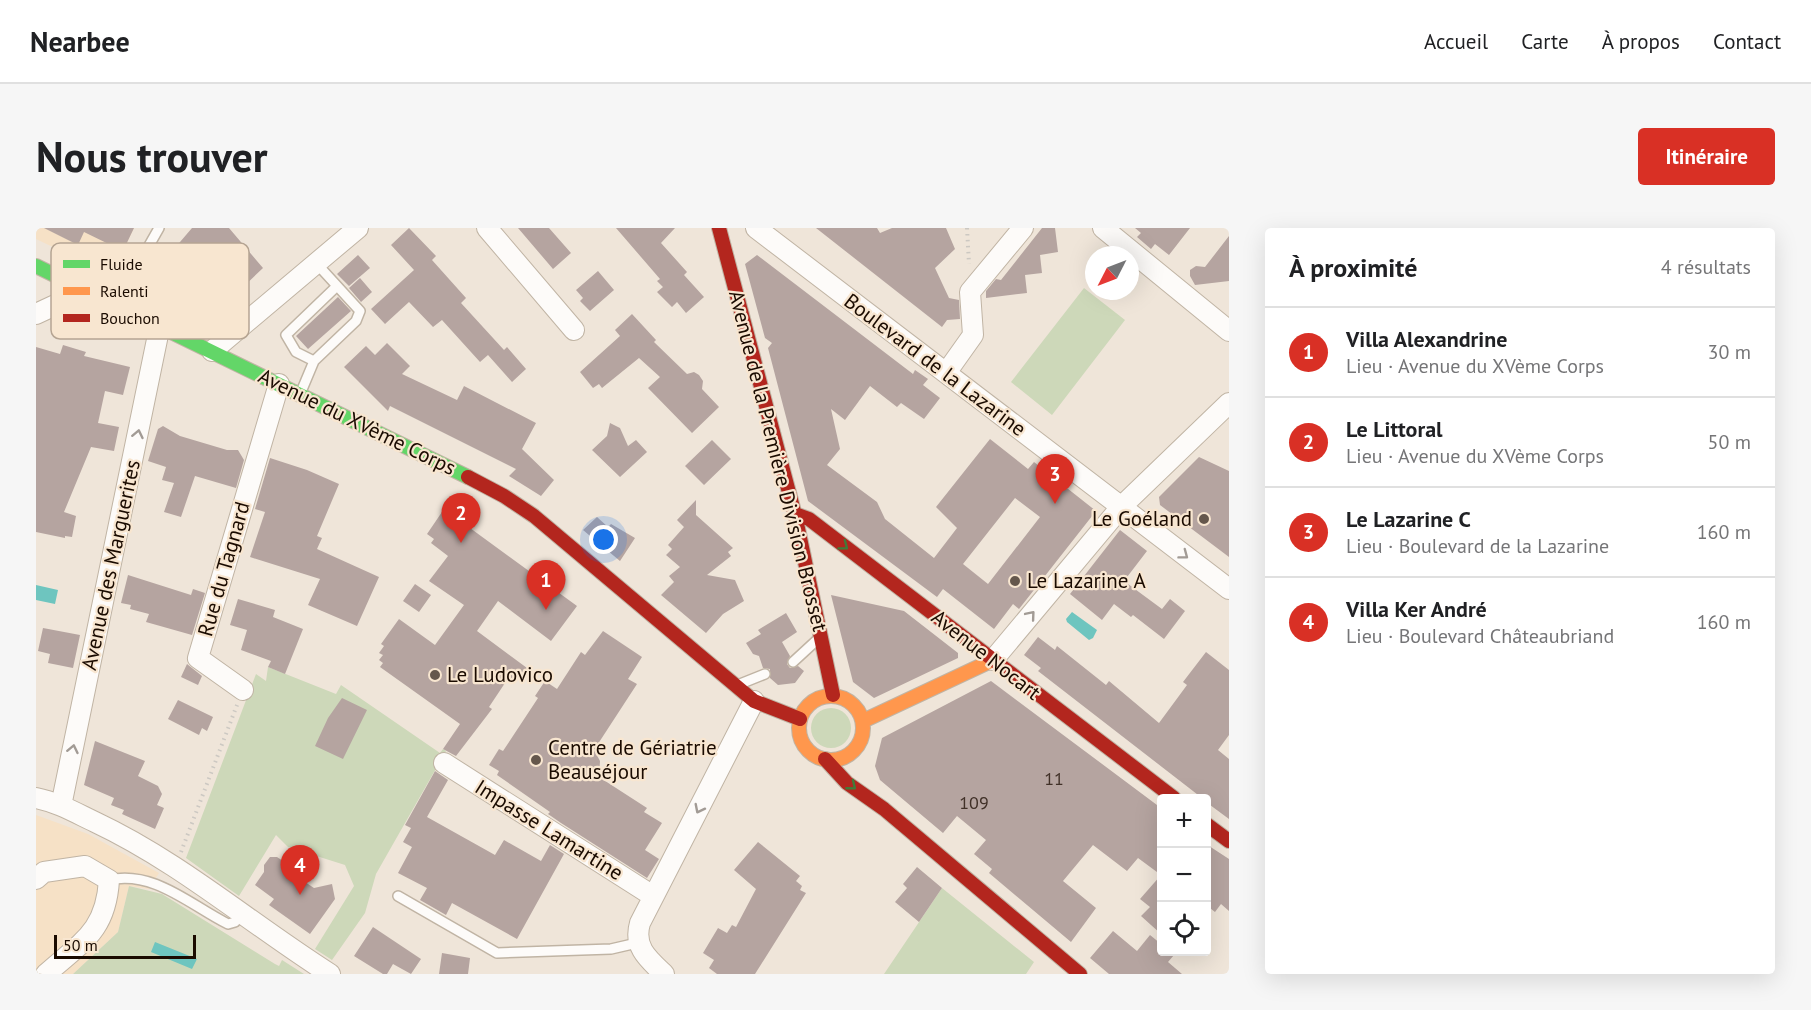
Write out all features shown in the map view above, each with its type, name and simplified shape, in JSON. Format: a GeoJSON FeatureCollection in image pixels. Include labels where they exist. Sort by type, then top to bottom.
{"type":"FeatureCollection","features":[{"type":"Feature","properties":{"kind":"main road","name":"Avenue de la Première Division Brosset"},"geometry":{"type":"LineString","coordinates":[[718,228],[795,514],[823,635],[833,695]]}},
{"type":"Feature","properties":{"kind":"main road","name":"Avenue du XVème Corps"},"geometry":{"type":"LineString","coordinates":[[36,266],[51,274]]}},
{"type":"Feature","properties":{"kind":"main road","name":"Avenue du XVème Corps"},"geometry":{"type":"LineString","coordinates":[[188,339],[504,496],[531,514],[735,686],[754,700],[800,719]]}},
{"type":"Feature","properties":{"kind":"main road","name":"Avenue Nocart"},"geometry":{"type":"LineString","coordinates":[[795,514],[808,519],[1169,794]]}},
{"type":"Feature","properties":{"kind":"main road"},"geometry":{"type":"LineString","coordinates":[[863,721],[993,660]]}},
{"type":"Feature","properties":{"kind":"main road"},"geometry":{"type":"LineString","coordinates":[[825,759],[856,756],[863,732],[863,721],[852,703],[833,695],[812,701],[800,719],[799,730],[807,749],[825,759],[847,783],[884,809],[1080,974]]}},
{"type":"Feature","properties":{"kind":"main road"},"geometry":{"type":"LineString","coordinates":[[867,781],[884,809]]}},
{"type":"Feature","properties":{"kind":"main road"},"geometry":{"type":"LineString","coordinates":[[1211,828],[1229,841]]}},
{"type":"Feature","properties":{"kind":"street"},"geometry":{"type":"LineString","coordinates":[[249,320],[358,228]]}},
{"type":"Feature","properties":{"kind":"street"},"geometry":{"type":"LineString","coordinates":[[487,228],[574,330]]}},
{"type":"Feature","properties":{"kind":"street","name":"Boulevard de la Lazarine"},"geometry":{"type":"LineString","coordinates":[[756,228],[1229,589]]}},
{"type":"Feature","properties":{"kind":"street"},"geometry":{"type":"LineString","coordinates":[[946,373],[973,335],[970,292],[1023,228]]}},
{"type":"Feature","properties":{"kind":"street"},"geometry":{"type":"LineString","coordinates":[[1103,228],[1229,331]]}},
{"type":"Feature","properties":{"kind":"street"},"geometry":{"type":"LineString","coordinates":[[36,314],[51,307]]}},
{"type":"Feature","properties":{"kind":"street","name":"Avenue des Marguerites"},"geometry":{"type":"LineString","coordinates":[[61,806],[157,339]]}},
{"type":"Feature","properties":{"kind":"street"},"geometry":{"type":"LineString","coordinates":[[212,351],[226,339]]}},
{"type":"Feature","properties":{"kind":"street","name":"Rue du Tagnard"},"geometry":{"type":"LineString","coordinates":[[243,690],[198,658],[279,384]]}},
{"type":"Feature","properties":{"kind":"street"},"geometry":{"type":"LineString","coordinates":[[993,660],[1122,507],[1229,403]]}},
{"type":"Feature","properties":{"kind":"street"},"geometry":{"type":"LineString","coordinates":[[664,974],[644,954],[638,943],[640,923],[754,700]]}},
{"type":"Feature","properties":{"kind":"street","name":"Impasse Lamartine"},"geometry":{"type":"LineString","coordinates":[[444,763],[654,896]]}},
{"type":"Feature","properties":{"kind":"street"},"geometry":{"type":"LineString","coordinates":[[36,798],[61,806],[116,832],[172,864],[330,974]]}},
{"type":"Feature","properties":{"kind":"street"},"geometry":{"type":"LineString","coordinates":[[36,879],[44,872],[86,866],[109,880],[107,903],[95,931],[46,974]]}},
{"type":"Feature","properties":{"kind":"lane"},"geometry":{"type":"LineString","coordinates":[[151,243],[159,228]]}},
{"type":"Feature","properties":{"kind":"lane"},"geometry":{"type":"LineString","coordinates":[[300,394],[314,361],[356,321],[360,311],[317,264]]}},
{"type":"Feature","properties":{"kind":"lane"},"geometry":{"type":"LineString","coordinates":[[314,361],[296,352],[286,335],[337,286]]}},
{"type":"Feature","properties":{"kind":"lane"},"geometry":{"type":"LineString","coordinates":[[793,662],[823,635]]}},
{"type":"Feature","properties":{"kind":"lane"},"geometry":{"type":"LineString","coordinates":[[735,686],[765,674]]}},
{"type":"Feature","properties":{"kind":"lane"},"geometry":{"type":"LineString","coordinates":[[109,880],[135,878],[154,882],[228,924],[235,922],[240,913]]}},
{"type":"Feature","properties":{"kind":"lane"},"geometry":{"type":"LineString","coordinates":[[398,896],[497,953],[611,949],[638,943]]}},
{"type":"Feature","properties":{"kind":"path"},"geometry":{"type":"LineString","coordinates":[[967,228],[970,292]]}},
{"type":"Feature","properties":{"kind":"path"},"geometry":{"type":"LineString","coordinates":[[172,864],[179,856],[243,690]]}},
{"type":"Feature","properties":{"kind":"shaded area"},"geometry":{"type":"Polygon","coordinates":[[[36,228],[134,228],[127,243],[51,243],[51,246],[36,239],[36,228]]]}},
{"type":"Feature","properties":{"kind":"shaded area"},"geometry":{"type":"Polygon","coordinates":[[[36,815],[88,834],[159,873],[149,889],[129,886],[118,932],[73,974],[36,974],[36,815]]]}},
{"type":"Feature","properties":{"kind":"green space"},"geometry":{"type":"Polygon","coordinates":[[[1084,288],[1085,300],[1099,300],[1125,320],[1052,415],[1011,382],[1084,288]]]}},
{"type":"Feature","properties":{"kind":"green space"},"geometry":{"type":"Polygon","coordinates":[[[268,667],[336,694],[341,685],[440,753],[443,749],[446,751],[376,874],[365,913],[332,960],[315,949],[354,886],[345,865],[288,847],[276,835],[239,896],[186,858],[256,674],[266,681],[268,667]]]}},
{"type":"Feature","properties":{"kind":"green space"},"geometry":{"type":"Polygon","coordinates":[[[831,708],[839,709],[845,714],[850,720],[850,736],[845,742],[839,747],[831,748],[823,747],[817,742],[812,736],[811,728],[812,720],[817,714],[823,709],[831,708]]]}},
{"type":"Feature","properties":{"kind":"green space"},"geometry":{"type":"Polygon","coordinates":[[[129,886],[162,894],[275,964],[279,966],[282,960],[304,974],[73,974],[118,932],[129,886]]]}},
{"type":"Feature","properties":{"kind":"green space"},"geometry":{"type":"Polygon","coordinates":[[[942,888],[1034,962],[1026,974],[884,974],[942,888]]]}},
{"type":"Feature","properties":{"kind":"water"},"geometry":{"type":"Polygon","coordinates":[[[36,585],[58,590],[55,604],[36,600],[36,585]]]}},
{"type":"Feature","properties":{"kind":"water"},"geometry":{"type":"Polygon","coordinates":[[[1072,612],[1097,630],[1093,638],[1089,640],[1067,622],[1066,619],[1072,612]]]}},
{"type":"Feature","properties":{"kind":"water"},"geometry":{"type":"Polygon","coordinates":[[[155,942],[197,959],[192,969],[151,952],[155,942]]]}},
{"type":"Feature","properties":{"kind":"building"},"geometry":{"type":"Polygon","coordinates":[[[44,228],[134,228],[127,243],[107,243],[84,232],[79,243],[74,243],[44,228]]]}},
{"type":"Feature","properties":{"kind":"building"},"geometry":{"type":"Polygon","coordinates":[[[192,228],[229,228],[242,243],[179,243],[192,228]]]}},
{"type":"Feature","properties":{"kind":"building"},"geometry":{"type":"Polygon","coordinates":[[[409,228],[436,256],[432,260],[466,298],[461,303],[504,350],[507,347],[526,369],[512,382],[488,355],[480,362],[442,320],[433,327],[409,302],[385,324],[371,309],[414,270],[391,245],[409,228]]]}},
{"type":"Feature","properties":{"kind":"building"},"geometry":{"type":"Polygon","coordinates":[[[518,228],[549,228],[571,253],[553,269],[518,228]]]}},
{"type":"Feature","properties":{"kind":"building"},"geometry":{"type":"Polygon","coordinates":[[[616,228],[675,228],[661,243],[687,272],[684,275],[704,297],[686,313],[677,302],[672,307],[657,292],[663,287],[657,281],[660,279],[616,228]]]}},
{"type":"Feature","properties":{"kind":"building"},"geometry":{"type":"Polygon","coordinates":[[[816,228],[877,228],[880,233],[892,228],[946,228],[955,249],[935,268],[949,298],[959,300],[960,319],[947,320],[942,327],[816,228]]]}},
{"type":"Feature","properties":{"kind":"building"},"geometry":{"type":"Polygon","coordinates":[[[1042,228],[1055,228],[1058,252],[1040,255],[1042,273],[1025,275],[1027,293],[986,298],[986,291],[996,279],[1001,280],[1042,228]]]}},
{"type":"Feature","properties":{"kind":"building"},"geometry":{"type":"Polygon","coordinates":[[[1135,228],[1190,228],[1169,255],[1155,244],[1151,249],[1137,237],[1141,233],[1135,228]]]}},
{"type":"Feature","properties":{"kind":"building"},"geometry":{"type":"Polygon","coordinates":[[[1229,236],[1229,281],[1195,285],[1190,276],[1190,270],[1196,266],[1205,267],[1229,236]]]}},
{"type":"Feature","properties":{"kind":"building"},"geometry":{"type":"Polygon","coordinates":[[[249,252],[263,268],[249,281],[249,252]]]}},
{"type":"Feature","properties":{"kind":"building"},"geometry":{"type":"Polygon","coordinates":[[[358,255],[370,268],[349,286],[337,274],[358,255]]]}},
{"type":"Feature","properties":{"kind":"building"},"geometry":{"type":"Polygon","coordinates":[[[757,255],[913,374],[915,370],[928,379],[923,385],[940,398],[924,419],[901,403],[897,407],[870,386],[845,420],[831,409],[840,449],[827,465],[877,502],[885,519],[934,558],[957,528],[936,507],[990,439],[1028,469],[1034,462],[1096,511],[1019,609],[1013,604],[994,629],[943,589],[937,597],[808,501],[768,348],[772,343],[765,338],[745,264],[757,255]],[[1015,498],[963,564],[988,584],[1040,517],[1015,498]]]}},
{"type":"Feature","properties":{"kind":"building"},"geometry":{"type":"Polygon","coordinates":[[[598,271],[614,290],[590,311],[580,301],[583,298],[576,290],[598,271]]]}},
{"type":"Feature","properties":{"kind":"building"},"geometry":{"type":"Polygon","coordinates":[[[360,278],[372,292],[361,302],[349,288],[360,278]]]}},
{"type":"Feature","properties":{"kind":"building"},"geometry":{"type":"Polygon","coordinates":[[[338,297],[351,311],[308,349],[296,336],[338,297]]]}},
{"type":"Feature","properties":{"kind":"building"},"geometry":{"type":"Polygon","coordinates":[[[632,314],[656,340],[654,342],[687,374],[694,372],[699,375],[703,381],[702,389],[719,407],[692,433],[648,388],[660,377],[639,358],[602,388],[599,384],[593,388],[580,372],[620,336],[615,330],[632,314]]]}},
{"type":"Feature","properties":{"kind":"building"},"geometry":{"type":"Polygon","coordinates":[[[387,343],[410,366],[402,374],[457,400],[464,386],[536,423],[522,449],[554,480],[541,496],[509,476],[516,469],[390,406],[388,411],[344,367],[366,346],[375,355],[387,343]]]}},
{"type":"Feature","properties":{"kind":"building"},"geometry":{"type":"Polygon","coordinates":[[[63,345],[86,352],[84,356],[130,367],[123,395],[105,391],[98,423],[119,427],[114,451],[91,447],[64,512],[76,516],[72,537],[65,536],[65,538],[36,532],[36,347],[60,354],[63,345]]]}},
{"type":"Feature","properties":{"kind":"building"},"geometry":{"type":"Polygon","coordinates":[[[610,423],[620,428],[628,446],[636,440],[647,452],[620,477],[592,450],[607,436],[610,423]]]}},
{"type":"Feature","properties":{"kind":"building"},"geometry":{"type":"Polygon","coordinates":[[[163,426],[180,436],[227,450],[238,450],[244,460],[236,488],[195,476],[181,517],[164,512],[174,483],[162,480],[166,467],[148,461],[158,429],[163,426]]]}},
{"type":"Feature","properties":{"kind":"building"},"geometry":{"type":"Polygon","coordinates":[[[712,440],[731,459],[704,485],[685,466],[712,440]]]}},
{"type":"Feature","properties":{"kind":"building","name":"Le Goéland"},"geometry":{"type":"Polygon","coordinates":[[[1199,457],[1229,471],[1229,557],[1160,505],[1159,497],[1199,457]]]}},
{"type":"Feature","properties":{"kind":"building"},"geometry":{"type":"Polygon","coordinates":[[[270,458],[307,470],[339,484],[317,536],[322,538],[317,549],[379,577],[357,626],[308,605],[320,579],[250,557],[265,512],[255,509],[270,458]]]}},
{"type":"Feature","properties":{"kind":"building"},"geometry":{"type":"Polygon","coordinates":[[[696,500],[696,515],[733,548],[728,552],[731,556],[707,575],[735,580],[744,601],[723,614],[706,633],[661,595],[674,582],[669,576],[680,567],[666,555],[672,549],[668,545],[684,527],[677,520],[696,500]]]}},
{"type":"Feature","properties":{"kind":"building"},"geometry":{"type":"Polygon","coordinates":[[[444,509],[577,606],[551,641],[498,601],[477,631],[527,668],[516,682],[509,677],[489,707],[492,709],[456,756],[443,749],[460,724],[380,667],[383,663],[379,660],[383,655],[379,653],[384,646],[381,644],[399,619],[435,645],[464,605],[429,581],[448,556],[431,543],[434,539],[427,534],[444,509]]]}},
{"type":"Feature","properties":{"kind":"building"},"geometry":{"type":"Polygon","coordinates":[[[597,517],[608,527],[611,524],[635,538],[620,561],[583,530],[597,517]]]}},
{"type":"Feature","properties":{"kind":"building"},"geometry":{"type":"Polygon","coordinates":[[[1120,530],[1147,551],[1124,581],[1162,609],[1170,599],[1185,611],[1164,639],[1133,615],[1131,617],[1114,604],[1102,620],[1070,594],[1120,530]]]}},
{"type":"Feature","properties":{"kind":"building"},"geometry":{"type":"Polygon","coordinates":[[[128,575],[191,595],[193,589],[205,593],[192,635],[146,622],[149,614],[130,609],[131,605],[121,603],[128,575]]]}},
{"type":"Feature","properties":{"kind":"building"},"geometry":{"type":"Polygon","coordinates":[[[415,584],[431,595],[419,612],[403,601],[415,584]]]}},
{"type":"Feature","properties":{"kind":"building"},"geometry":{"type":"Polygon","coordinates":[[[831,595],[904,611],[958,653],[958,658],[874,698],[853,682],[831,595]]]}},
{"type":"Feature","properties":{"kind":"building"},"geometry":{"type":"Polygon","coordinates":[[[238,599],[275,610],[273,617],[303,629],[285,674],[268,667],[271,661],[241,650],[247,630],[230,625],[238,599]]]}},
{"type":"Feature","properties":{"kind":"building"},"geometry":{"type":"Polygon","coordinates":[[[786,613],[797,632],[782,642],[790,656],[787,664],[790,668],[798,666],[804,671],[795,683],[778,685],[770,678],[770,669],[763,668],[759,656],[753,654],[746,643],[761,634],[758,630],[786,613]]]}},
{"type":"Feature","properties":{"kind":"building"},"geometry":{"type":"Polygon","coordinates":[[[43,628],[80,635],[73,668],[48,663],[50,654],[38,651],[43,628]]]}},
{"type":"Feature","properties":{"kind":"building","name":"Centre de Gériatrie Beauséjour"},"geometry":{"type":"Polygon","coordinates":[[[603,631],[642,657],[628,679],[637,684],[594,750],[600,761],[599,777],[647,808],[644,812],[662,823],[645,850],[659,859],[647,878],[548,814],[550,812],[497,775],[499,771],[489,765],[499,749],[503,751],[538,698],[535,696],[545,681],[557,689],[581,652],[585,655],[603,631]]]}},
{"type":"Feature","properties":{"kind":"building"},"geometry":{"type":"Polygon","coordinates":[[[1038,637],[1055,650],[1057,646],[1106,685],[1109,681],[1159,723],[1187,685],[1183,682],[1206,652],[1229,670],[1229,735],[1218,750],[1229,759],[1229,819],[1211,806],[1211,794],[1197,794],[1038,671],[1041,668],[1024,655],[1038,637]]]}},
{"type":"Feature","properties":{"kind":"building"},"geometry":{"type":"Polygon","coordinates":[[[187,664],[202,676],[198,685],[181,677],[187,664]]]}},
{"type":"Feature","properties":{"kind":"building"},"geometry":{"type":"Polygon","coordinates":[[[991,681],[1157,805],[1157,872],[1138,858],[1127,871],[1093,845],[1063,881],[1096,908],[1071,942],[989,873],[992,869],[974,854],[986,840],[957,816],[943,833],[880,780],[875,766],[882,738],[991,681]]]}},
{"type":"Feature","properties":{"kind":"building"},"geometry":{"type":"Polygon","coordinates":[[[342,698],[367,710],[343,759],[315,746],[328,718],[342,698]]]}},
{"type":"Feature","properties":{"kind":"building"},"geometry":{"type":"Polygon","coordinates":[[[178,700],[213,717],[207,731],[202,728],[199,735],[168,719],[178,700]]]}},
{"type":"Feature","properties":{"kind":"building"},"geometry":{"type":"Polygon","coordinates":[[[95,741],[145,761],[138,776],[158,786],[162,794],[157,805],[164,808],[155,829],[122,814],[124,810],[111,805],[114,798],[84,785],[95,741]]]}},
{"type":"Feature","properties":{"kind":"building"},"geometry":{"type":"Polygon","coordinates":[[[435,771],[448,780],[427,817],[495,855],[504,840],[541,861],[550,845],[564,854],[517,939],[452,903],[446,915],[420,900],[427,888],[398,873],[412,847],[403,842],[411,828],[405,825],[435,771]]]}},
{"type":"Feature","properties":{"kind":"building"},"geometry":{"type":"Polygon","coordinates":[[[758,842],[800,876],[796,881],[802,886],[800,890],[806,893],[755,974],[717,974],[709,968],[714,960],[703,953],[718,928],[727,933],[732,925],[736,927],[756,889],[734,870],[758,842]]]}},
{"type":"Feature","properties":{"kind":"building"},"geometry":{"type":"Polygon","coordinates":[[[1211,847],[1229,859],[1229,911],[1221,904],[1215,912],[1211,909],[1211,847]]]}},
{"type":"Feature","properties":{"kind":"building"},"geometry":{"type":"Polygon","coordinates":[[[270,857],[277,857],[286,863],[287,870],[314,888],[332,884],[335,899],[310,934],[269,905],[274,899],[255,885],[270,857]]]}},
{"type":"Feature","properties":{"kind":"building"},"geometry":{"type":"Polygon","coordinates":[[[917,867],[942,888],[919,922],[895,902],[907,888],[903,884],[917,867]]]}},
{"type":"Feature","properties":{"kind":"building"},"geometry":{"type":"Polygon","coordinates":[[[1157,880],[1157,930],[1141,916],[1150,907],[1140,899],[1157,880]]]}},
{"type":"Feature","properties":{"kind":"building"},"geometry":{"type":"Polygon","coordinates":[[[373,927],[421,959],[411,974],[393,964],[387,974],[383,974],[354,956],[373,927]]]}},
{"type":"Feature","properties":{"kind":"building"},"geometry":{"type":"Polygon","coordinates":[[[1113,931],[1137,951],[1150,935],[1157,941],[1157,956],[1173,956],[1168,962],[1182,974],[1109,974],[1090,958],[1113,931]]]}},
{"type":"Feature","properties":{"kind":"building"},"geometry":{"type":"Polygon","coordinates":[[[442,953],[470,958],[468,974],[439,974],[442,953]]]}},
{"type":"Feature","properties":{"kind":"traffic: fast"},"geometry":{"type":"LineString","coordinates":[[36,266],[51,273]]}},
{"type":"Feature","properties":{"kind":"traffic: fast"},"geometry":{"type":"LineString","coordinates":[[185,339],[468,477]]}},
{"type":"Feature","properties":{"kind":"traffic: slow"},"geometry":{"type":"LineString","coordinates":[[863,721],[993,660]]}},
{"type":"Feature","properties":{"kind":"traffic: slow"},"geometry":{"type":"LineString","coordinates":[[831,696],[843,698],[854,705],[861,716],[863,728],[861,740],[854,751],[843,758],[831,760],[819,758],[808,751],[801,740],[799,728],[801,716],[808,705],[819,698],[831,696]]}},
{"type":"Feature","properties":{"kind":"traffic: jam"},"geometry":{"type":"LineString","coordinates":[[719,228],[796,519],[833,695]]}},
{"type":"Feature","properties":{"kind":"traffic: jam"},"geometry":{"type":"LineString","coordinates":[[468,477],[504,496],[534,516],[754,701],[800,719]]}},
{"type":"Feature","properties":{"kind":"traffic: jam"},"geometry":{"type":"LineString","coordinates":[[795,514],[809,519],[1169,794]]}},
{"type":"Feature","properties":{"kind":"traffic: jam"},"geometry":{"type":"LineString","coordinates":[[825,759],[847,783],[884,809],[1080,974]]}},
{"type":"Feature","properties":{"kind":"traffic: jam"},"geometry":{"type":"LineString","coordinates":[[1211,828],[1229,841]]}},
{"type":"Feature","properties":{"kind":"place","name":"Le Lazarine C"},"geometry":{"type":"Point","coordinates":[1055,504]}},
{"type":"Feature","properties":{"kind":"place","name":"Le Goéland"},"geometry":{"type":"Point","coordinates":[1204,519]}},
{"type":"Feature","properties":{"kind":"place","name":"Le Littoral"},"geometry":{"type":"Point","coordinates":[461,543]}},
{"type":"Feature","properties":{"kind":"place","name":"Le Lazarine A"},"geometry":{"type":"Point","coordinates":[1015,581]}},
{"type":"Feature","properties":{"kind":"place","name":"Villa Alexandrine"},"geometry":{"type":"Point","coordinates":[546,610]}},
{"type":"Feature","properties":{"kind":"place","name":"Le Ludovico"},"geometry":{"type":"Point","coordinates":[435,675]}},
{"type":"Feature","properties":{"kind":"place","name":"Centre de Gériatrie Beauséjour"},"geometry":{"type":"Point","coordinates":[536,760]}},
{"type":"Feature","properties":{"kind":"place","name":"Villa Ker André"},"geometry":{"type":"Point","coordinates":[300,895]}}]}
